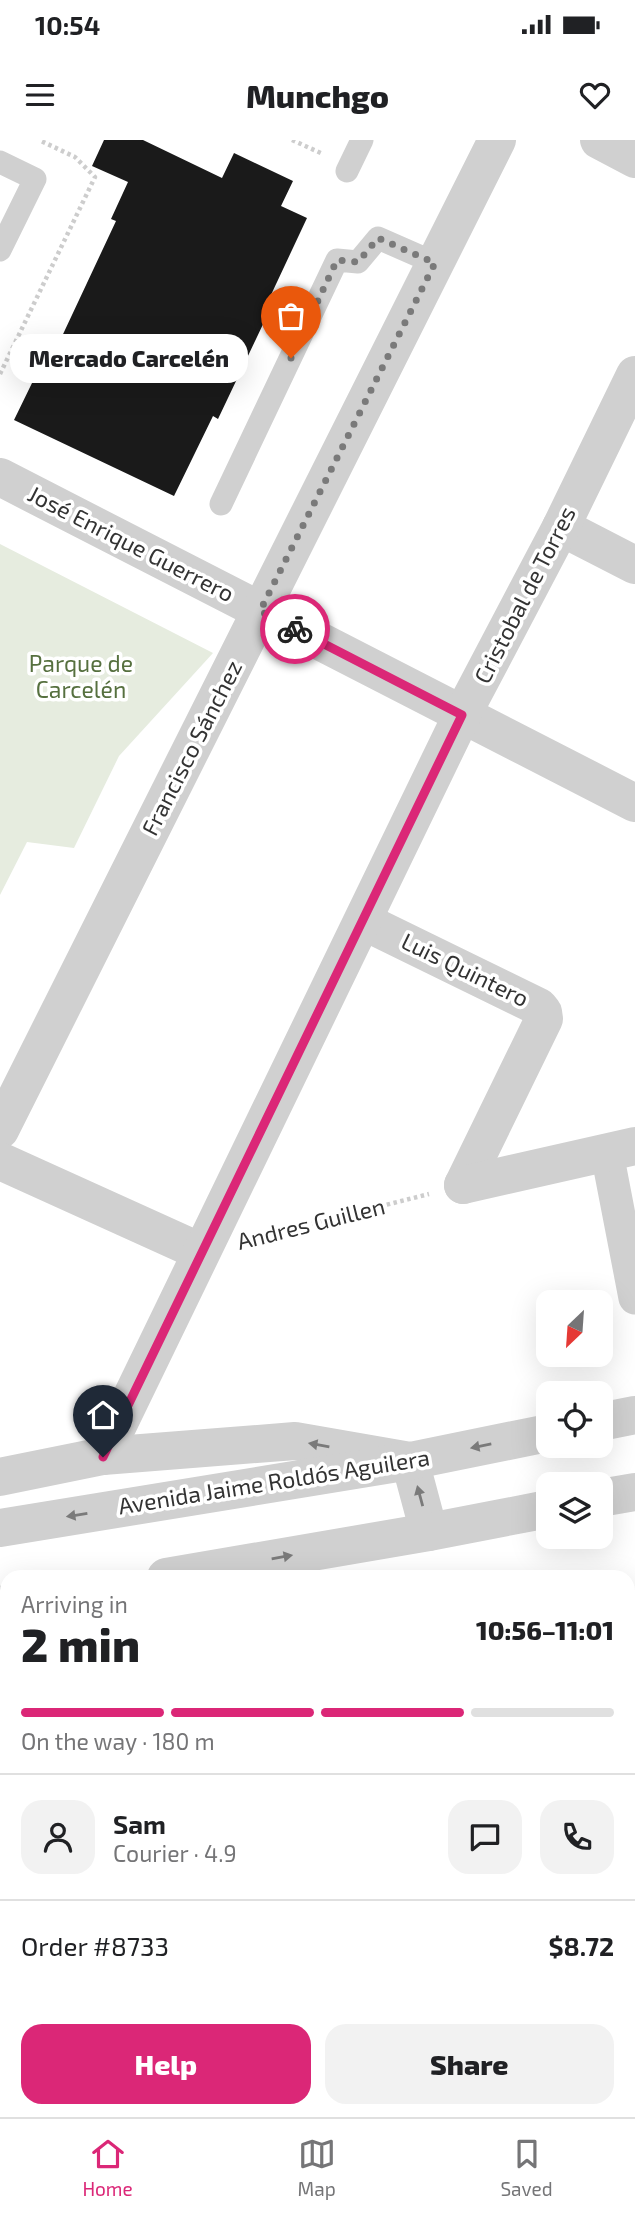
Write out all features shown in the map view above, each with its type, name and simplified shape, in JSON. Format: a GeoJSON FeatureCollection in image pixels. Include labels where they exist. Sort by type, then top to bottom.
{"type":"FeatureCollection","features":[{"type":"Feature","properties":{"kind":"street"},"geometry":{"type":"LineString","coordinates":[[599,140],[635,159]]}},
{"type":"Feature","properties":{"kind":"street","name":"Francisco Sánchez"},"geometry":{"type":"LineString","coordinates":[[0,1130],[435,263],[493,141]]}},
{"type":"Feature","properties":{"kind":"street","name":"Cristobal de Torres"},"geometry":{"type":"LineString","coordinates":[[103,1457],[462,715],[561,527],[635,375]]}},
{"type":"Feature","properties":{"kind":"street","name":"José Enrique Guerrero"},"geometry":{"type":"LineString","coordinates":[[0,477],[635,803]]}},
{"type":"Feature","properties":{"kind":"street"},"geometry":{"type":"LineString","coordinates":[[561,527],[635,565]]}},
{"type":"Feature","properties":{"kind":"street","name":"Luis Quintero"},"geometry":{"type":"LineString","coordinates":[[363,920],[539,1007],[543,1012],[544,1019],[463,1185]]}},
{"type":"Feature","properties":{"kind":"street"},"geometry":{"type":"LineString","coordinates":[[463,1185],[621,1149],[635,1298]]}},
{"type":"Feature","properties":{"kind":"street"},"geometry":{"type":"LineString","coordinates":[[0,1161],[201,1252]]}},
{"type":"Feature","properties":{"kind":"street"},"geometry":{"type":"LineString","coordinates":[[613,1419],[635,1415]]}},
{"type":"Feature","properties":{"kind":"street","name":"Avenida Jaime Roldós Aguilera"},"geometry":{"type":"LineString","coordinates":[[0,1528],[410,1461],[536,1435]]}},
{"type":"Feature","properties":{"kind":"street"},"geometry":{"type":"LineString","coordinates":[[0,1477],[103,1457],[295,1441],[410,1461],[429,1532]]}},
{"type":"Feature","properties":{"kind":"street"},"geometry":{"type":"LineString","coordinates":[[613,1496],[635,1492]]}},
{"type":"Feature","properties":{"kind":"street"},"geometry":{"type":"LineString","coordinates":[[207,1570],[536,1511]]}},
{"type":"Feature","properties":{"kind":"lane"},"geometry":{"type":"LineString","coordinates":[[347,171],[362,140]]}},
{"type":"Feature","properties":{"kind":"lane"},"geometry":{"type":"LineString","coordinates":[[0,162],[35,179],[0,250]]}},
{"type":"Feature","properties":{"kind":"lane"},"geometry":{"type":"LineString","coordinates":[[221,504],[337,260],[358,262],[378,238],[435,263]]}},
{"type":"Feature","properties":{"kind":"path"},"geometry":{"type":"LineString","coordinates":[[0,374],[95,177],[75,157],[39,140]]}},
{"type":"Feature","properties":{"kind":"path","name":"Andres Guillen"},"geometry":{"type":"LineString","coordinates":[[201,1252],[463,1185]]}},
{"type":"Feature","properties":{"kind":"green space","name":"Parque de Carcelén"},"geometry":{"type":"Polygon","coordinates":[[[0,544],[213,653],[119,756],[74,848],[27,842],[0,895],[0,544]]]}},
{"type":"Feature","properties":{"kind":"building"},"geometry":{"type":"Polygon","coordinates":[[[104,140],[143,140],[222,178],[234,153],[293,181],[281,206],[307,218],[270,297],[275,299],[218,419],[213,416],[174,496],[14,420],[51,344],[57,347],[116,221],[111,219],[128,182],[92,166],[104,140]]]}},
{"type":"Feature","properties":{"kind":"way so far"},"geometry":{"type":"LineString","coordinates":[[291,358],[337,260],[358,262],[378,238],[435,263],[260,611],[295,629]]}},
{"type":"Feature","properties":{"kind":"place","name":"Mercado Carcelén"},"geometry":{"type":"Point","coordinates":[291,358]}},
{"type":"Feature","properties":{"kind":"route"},"geometry":{"type":"LineString","coordinates":[[103,1457],[462,715],[295,629]]}}]}
